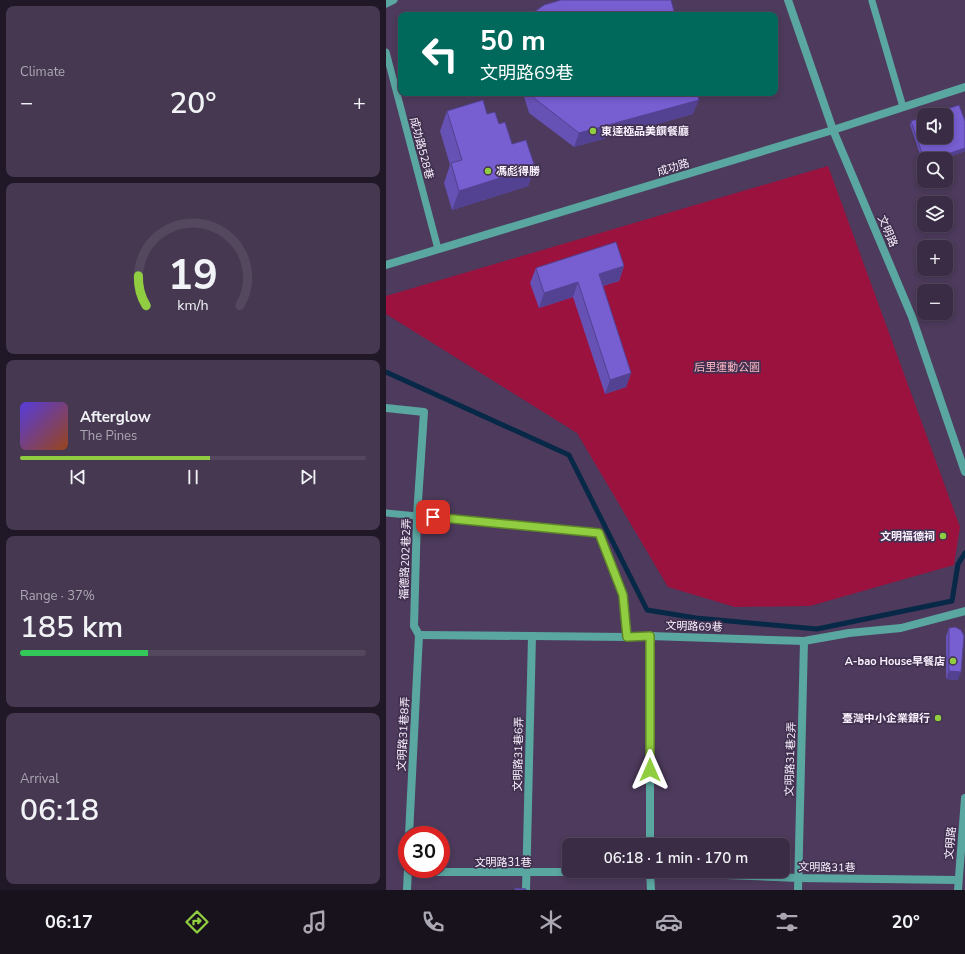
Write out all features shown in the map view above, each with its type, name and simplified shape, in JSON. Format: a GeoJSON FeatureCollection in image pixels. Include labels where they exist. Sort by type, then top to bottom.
{"type":"FeatureCollection","features":[{"type":"Feature","properties":{"kind":"street","name":"文明路"},"geometry":{"type":"LineString","coordinates":[[788,0],[833,130],[912,317],[965,472]]}},
{"type":"Feature","properties":{"kind":"street","name":"成功路"},"geometry":{"type":"LineString","coordinates":[[386,265],[833,130],[965,87]]}},
{"type":"Feature","properties":{"kind":"street","name":"福德路202巷2弄"},"geometry":{"type":"LineString","coordinates":[[386,408],[424,412],[414,626],[419,635]]}},
{"type":"Feature","properties":{"kind":"street","name":"文明路69巷"},"geometry":{"type":"LineString","coordinates":[[419,635],[650,636],[804,641],[849,633],[901,628],[965,611]]}},
{"type":"Feature","properties":{"kind":"street","name":"文明路31巷8弄"},"geometry":{"type":"LineString","coordinates":[[409,826],[419,635]]}},
{"type":"Feature","properties":{"kind":"street","name":"文明路31巷6弄"},"geometry":{"type":"LineString","coordinates":[[526,890],[532,636]]}},
{"type":"Feature","properties":{"kind":"street"},"geometry":{"type":"LineString","coordinates":[[650,636],[650,838]]}},
{"type":"Feature","properties":{"kind":"street","name":"文明路31巷2弄"},"geometry":{"type":"LineString","coordinates":[[798,890],[804,641]]}},
{"type":"Feature","properties":{"kind":"street","name":"文明路"},"geometry":{"type":"LineString","coordinates":[[958,890],[965,798]]}},
{"type":"Feature","properties":{"kind":"street","name":"文明路31巷"},"geometry":{"type":"LineString","coordinates":[[450,872],[562,873]]}},
{"type":"Feature","properties":{"kind":"street"},"geometry":{"type":"LineString","coordinates":[[407,890],[408,878]]}},
{"type":"Feature","properties":{"kind":"street"},"geometry":{"type":"LineString","coordinates":[[650,878],[650,890]]}},
{"type":"Feature","properties":{"kind":"street","name":"文明路31巷"},"geometry":{"type":"LineString","coordinates":[[790,878],[958,880]]}},
{"type":"Feature","properties":{"kind":"lane"},"geometry":{"type":"LineString","coordinates":[[386,4],[394,0]]}},
{"type":"Feature","properties":{"kind":"lane"},"geometry":{"type":"LineString","coordinates":[[872,1],[903,107]]}},
{"type":"Feature","properties":{"kind":"lane","name":"成功路528巷"},"geometry":{"type":"LineString","coordinates":[[386,52],[438,249]]}},
{"type":"Feature","properties":{"kind":"lane"},"geometry":{"type":"LineString","coordinates":[[386,513],[599,533],[623,595],[627,637]]}},
{"type":"Feature","properties":{"kind":"green space","name":"后里運動公園"},"geometry":{"type":"Polygon","coordinates":[[[828,166],[960,527],[954,565],[810,606],[735,607],[668,587],[577,433],[386,314],[386,296],[828,166]]]}},
{"type":"Feature","properties":{"kind":"building"},"geometry":{"type":"Polygon","coordinates":[[[561,0],[671,0],[674,12],[534,12],[544,5],[561,0]]]}},
{"type":"Feature","properties":{"kind":"building"},"geometry":{"type":"Polygon","coordinates":[[[534,96],[698,96],[699,100],[579,133],[534,98],[534,96]]]}},
{"type":"Feature","properties":{"kind":"building"},"geometry":{"type":"Polygon","coordinates":[[[483,100],[487,114],[495,112],[499,124],[505,122],[512,144],[526,140],[535,167],[459,191],[451,163],[462,160],[447,111],[483,100]]]}},
{"type":"Feature","properties":{"kind":"building"},"geometry":{"type":"Polygon","coordinates":[[[959,105],[965,121],[965,148],[953,152],[922,152],[919,144],[953,144],[953,108],[950,108],[959,105]]]}},
{"type":"Feature","properties":{"kind":"building"},"geometry":{"type":"Polygon","coordinates":[[[917,119],[917,139],[911,121],[917,119]]]}},
{"type":"Feature","properties":{"kind":"building"},"geometry":{"type":"Polygon","coordinates":[[[616,242],[624,266],[599,274],[631,373],[610,380],[578,282],[544,293],[536,268],[616,242]]]}},
{"type":"Feature","properties":{"kind":"building","name":"A-bao House早餐店"},"geometry":{"type":"Polygon","coordinates":[[[955,627],[961,630],[964,636],[961,672],[949,671],[949,628],[955,627]]]}},
{"type":"Feature","properties":{"kind":"building"},"geometry":{"type":"Polygon","coordinates":[[[515,888],[526,889],[526,890],[515,890],[515,888]]]}},
{"type":"Feature","properties":{"kind":"waterway"},"geometry":{"type":"LineString","coordinates":[[386,372],[569,455],[647,610],[696,618],[817,629],[952,601],[958,564],[965,553]]}},
{"type":"Feature","properties":{"kind":"place","name":"東達極品美饌餐廳"},"geometry":{"type":"Point","coordinates":[593,131]}},
{"type":"Feature","properties":{"kind":"place","name":"馮彪得勝"},"geometry":{"type":"Point","coordinates":[488,171]}},
{"type":"Feature","properties":{"kind":"place","name":"文明福德祠"},"geometry":{"type":"Point","coordinates":[943,536]}},
{"type":"Feature","properties":{"kind":"place","name":"A-bao House早餐店"},"geometry":{"type":"Point","coordinates":[953,661]}},
{"type":"Feature","properties":{"kind":"place","name":"臺灣中小企業銀行"},"geometry":{"type":"Point","coordinates":[938,718]}},
{"type":"Feature","properties":{"kind":"route"},"geometry":{"type":"LineString","coordinates":[[433,517],[599,533],[623,595],[627,637],[650,636],[650,770]]}}]}
